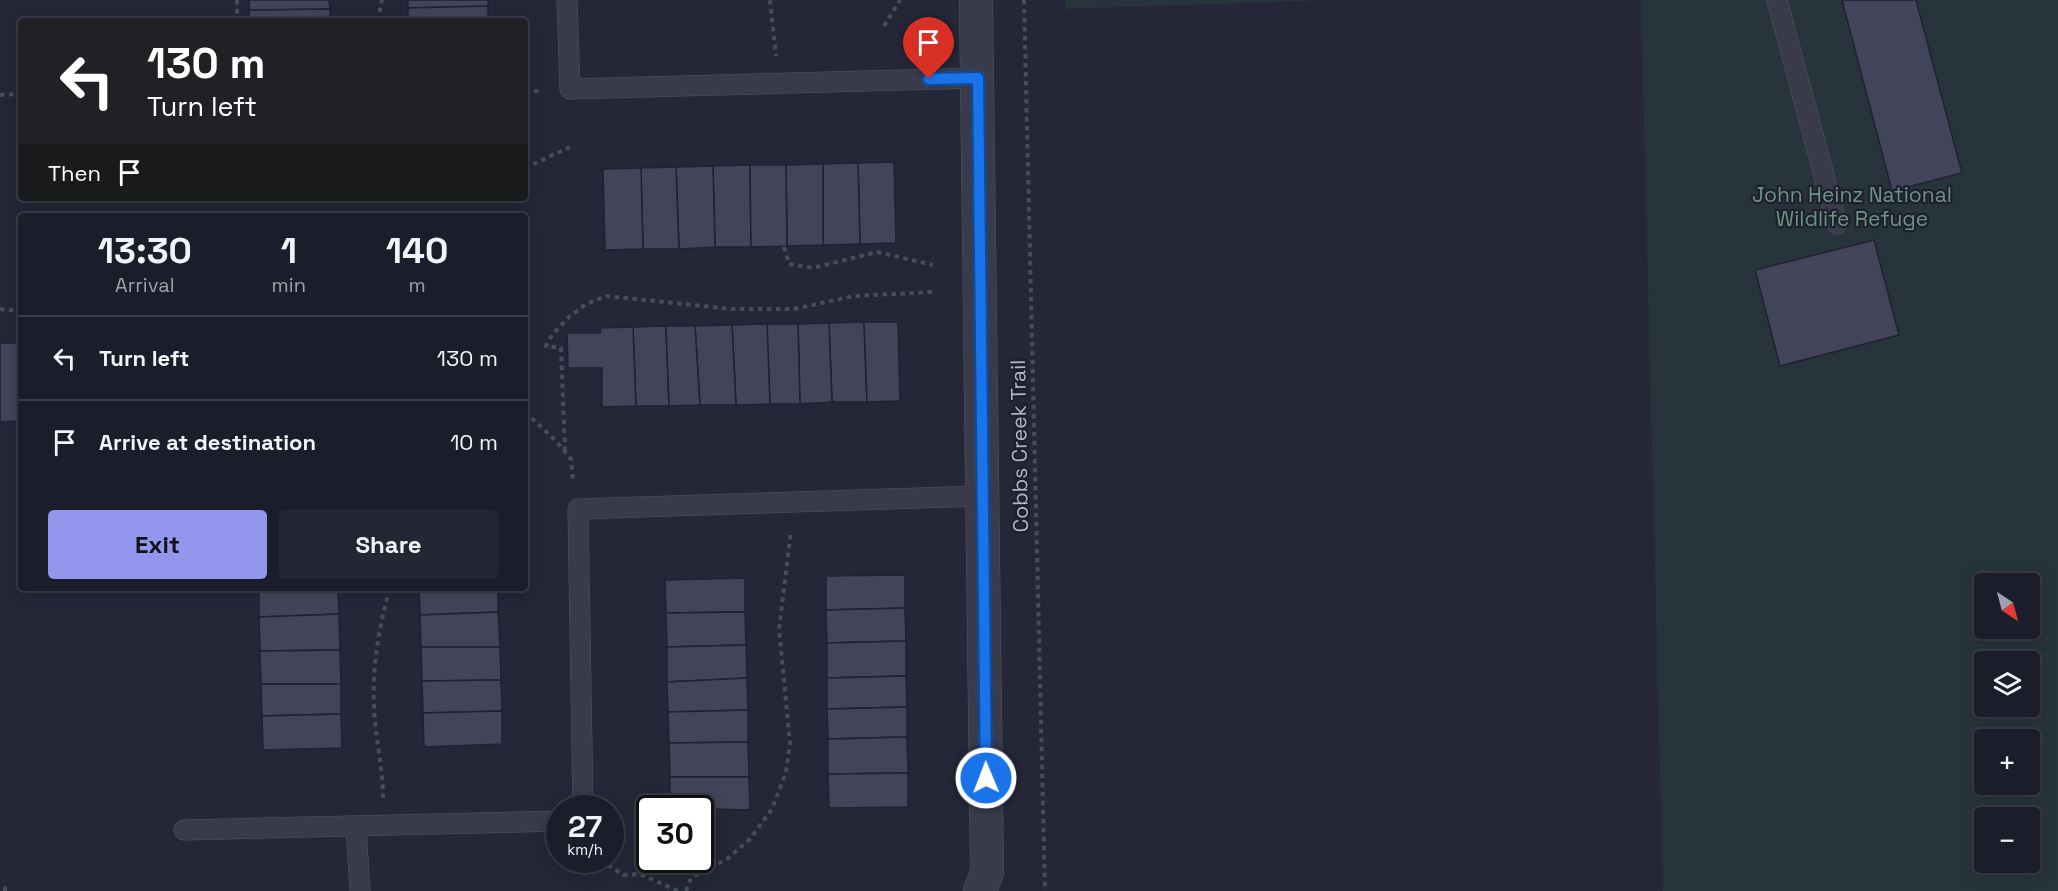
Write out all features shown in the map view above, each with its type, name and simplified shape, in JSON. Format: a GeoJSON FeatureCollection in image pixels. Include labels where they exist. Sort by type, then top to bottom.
{"type":"FeatureCollection","features":[{"type":"Feature","properties":{"kind":"street"},"geometry":{"type":"LineString","coordinates":[[976,0],[987,884]]}},
{"type":"Feature","properties":{"kind":"lane"},"geometry":{"type":"LineString","coordinates":[[567,0],[570,89],[978,78]]}},
{"type":"Feature","properties":{"kind":"lane"},"geometry":{"type":"LineString","coordinates":[[1777,0],[1837,224]]}},
{"type":"Feature","properties":{"kind":"lane"},"geometry":{"type":"LineString","coordinates":[[583,795],[578,509],[982,496]]}},
{"type":"Feature","properties":{"kind":"lane"},"geometry":{"type":"LineString","coordinates":[[184,830],[356,828],[546,821]]}},
{"type":"Feature","properties":{"kind":"lane"},"geometry":{"type":"LineString","coordinates":[[356,828],[360,891]]}},
{"type":"Feature","properties":{"kind":"path"},"geometry":{"type":"LineString","coordinates":[[237,0],[237,18]]}},
{"type":"Feature","properties":{"kind":"path"},"geometry":{"type":"LineString","coordinates":[[379,18],[382,0]]}},
{"type":"Feature","properties":{"kind":"path"},"geometry":{"type":"LineString","coordinates":[[770,0],[775,28]]}},
{"type":"Feature","properties":{"kind":"path"},"geometry":{"type":"LineString","coordinates":[[884,26],[900,0]]}},
{"type":"Feature","properties":{"kind":"path","name":"Cobbs Creek Trail"},"geometry":{"type":"LineString","coordinates":[[1024,0],[1045,891]]}},
{"type":"Feature","properties":{"kind":"path"},"geometry":{"type":"LineString","coordinates":[[0,95],[18,94]]}},
{"type":"Feature","properties":{"kind":"path"},"geometry":{"type":"LineString","coordinates":[[528,167],[572,146]]}},
{"type":"Feature","properties":{"kind":"path"},"geometry":{"type":"LineString","coordinates":[[784,247],[789,264],[813,268],[878,252],[933,265]]}},
{"type":"Feature","properties":{"kind":"path"},"geometry":{"type":"LineString","coordinates":[[565,451],[561,348],[546,346],[552,335],[586,304],[606,296],[732,309],[794,309],[854,296],[934,292]]}},
{"type":"Feature","properties":{"kind":"path"},"geometry":{"type":"LineString","coordinates":[[0,309],[18,311]]}},
{"type":"Feature","properties":{"kind":"path"},"geometry":{"type":"LineString","coordinates":[[528,415],[571,459],[578,509]]}},
{"type":"Feature","properties":{"kind":"path"},"geometry":{"type":"LineString","coordinates":[[686,891],[691,878],[727,859],[750,839],[772,809],[786,772],[790,743],[779,629],[789,554]]}},
{"type":"Feature","properties":{"kind":"path"},"geometry":{"type":"LineString","coordinates":[[383,770],[374,707],[375,668],[381,620],[389,591]]}},
{"type":"Feature","properties":{"kind":"path"},"geometry":{"type":"LineString","coordinates":[[620,873],[623,875],[640,874],[678,891]]}},
{"type":"Feature","properties":{"kind":"green space"},"geometry":{"type":"Polygon","coordinates":[[[1065,0],[1330,0],[1065,9],[1065,0]]]}},
{"type":"Feature","properties":{"kind":"green space","name":"John Heinz National Wildlife Refuge"},"geometry":{"type":"Polygon","coordinates":[[[1641,0],[2058,0],[2058,891],[1663,891],[1641,0]]]}},
{"type":"Feature","properties":{"kind":"building"},"geometry":{"type":"Polygon","coordinates":[[[249,0],[329,0],[330,9],[249,10],[249,0]]]}},
{"type":"Feature","properties":{"kind":"building"},"geometry":{"type":"Polygon","coordinates":[[[408,0],[488,0],[488,6],[408,8],[408,0]]]}},
{"type":"Feature","properties":{"kind":"building"},"geometry":{"type":"Polygon","coordinates":[[[1842,0],[1916,0],[1962,173],[1892,191],[1842,0]]]}},
{"type":"Feature","properties":{"kind":"building"},"geometry":{"type":"Polygon","coordinates":[[[488,6],[488,18],[408,18],[408,8],[488,6]]]}},
{"type":"Feature","properties":{"kind":"building"},"geometry":{"type":"Polygon","coordinates":[[[330,9],[330,18],[250,18],[249,10],[330,9]]]}},
{"type":"Feature","properties":{"kind":"building"},"geometry":{"type":"Polygon","coordinates":[[[894,162],[896,243],[860,244],[858,163],[894,162]]]}},
{"type":"Feature","properties":{"kind":"building"},"geometry":{"type":"Polygon","coordinates":[[[858,163],[860,244],[823,245],[823,164],[858,163]]]}},
{"type":"Feature","properties":{"kind":"building"},"geometry":{"type":"Polygon","coordinates":[[[823,164],[823,245],[787,246],[786,165],[823,164]]]}},
{"type":"Feature","properties":{"kind":"building"},"geometry":{"type":"Polygon","coordinates":[[[750,165],[751,247],[715,247],[713,166],[750,165]]]}},
{"type":"Feature","properties":{"kind":"building"},"geometry":{"type":"Polygon","coordinates":[[[750,165],[786,165],[787,246],[751,247],[750,165]]]}},
{"type":"Feature","properties":{"kind":"building"},"geometry":{"type":"Polygon","coordinates":[[[713,166],[715,247],[679,249],[676,167],[713,166]]]}},
{"type":"Feature","properties":{"kind":"building"},"geometry":{"type":"Polygon","coordinates":[[[676,167],[679,249],[643,249],[641,168],[676,167]]]}},
{"type":"Feature","properties":{"kind":"building"},"geometry":{"type":"Polygon","coordinates":[[[641,168],[643,249],[605,250],[603,169],[641,168]]]}},
{"type":"Feature","properties":{"kind":"building"},"geometry":{"type":"Polygon","coordinates":[[[1874,240],[1899,335],[1780,366],[1755,270],[1874,240]]]}},
{"type":"Feature","properties":{"kind":"building"},"geometry":{"type":"Polygon","coordinates":[[[864,322],[867,402],[832,402],[829,323],[864,322]]]}},
{"type":"Feature","properties":{"kind":"building"},"geometry":{"type":"Polygon","coordinates":[[[864,322],[898,322],[900,401],[867,402],[864,322]]]}},
{"type":"Feature","properties":{"kind":"building"},"geometry":{"type":"Polygon","coordinates":[[[829,323],[832,402],[800,404],[798,324],[829,323]]]}},
{"type":"Feature","properties":{"kind":"building"},"geometry":{"type":"Polygon","coordinates":[[[767,324],[798,324],[800,404],[770,404],[767,324]]]}},
{"type":"Feature","properties":{"kind":"building"},"geometry":{"type":"Polygon","coordinates":[[[767,324],[770,404],[736,405],[732,325],[767,324]]]}},
{"type":"Feature","properties":{"kind":"building"},"geometry":{"type":"Polygon","coordinates":[[[732,325],[736,405],[700,405],[695,326],[732,325]]]}},
{"type":"Feature","properties":{"kind":"building"},"geometry":{"type":"Polygon","coordinates":[[[666,326],[669,406],[636,406],[633,327],[666,326]]]}},
{"type":"Feature","properties":{"kind":"building"},"geometry":{"type":"Polygon","coordinates":[[[666,326],[695,326],[700,405],[669,406],[666,326]]]}},
{"type":"Feature","properties":{"kind":"building"},"geometry":{"type":"Polygon","coordinates":[[[633,327],[636,406],[602,407],[602,368],[568,368],[567,333],[600,333],[601,328],[633,327]]]}},
{"type":"Feature","properties":{"kind":"building"},"geometry":{"type":"Polygon","coordinates":[[[0,343],[18,343],[18,421],[0,422],[0,343]]]}},
{"type":"Feature","properties":{"kind":"building"},"geometry":{"type":"Polygon","coordinates":[[[905,575],[905,608],[826,610],[826,576],[905,575]]]}},
{"type":"Feature","properties":{"kind":"building"},"geometry":{"type":"Polygon","coordinates":[[[745,578],[745,612],[666,613],[665,580],[745,578]]]}},
{"type":"Feature","properties":{"kind":"building"},"geometry":{"type":"Polygon","coordinates":[[[259,591],[338,591],[339,614],[259,617],[259,591]]]}},
{"type":"Feature","properties":{"kind":"building"},"geometry":{"type":"Polygon","coordinates":[[[419,591],[498,591],[498,612],[420,615],[419,591]]]}},
{"type":"Feature","properties":{"kind":"building"},"geometry":{"type":"Polygon","coordinates":[[[905,608],[906,641],[827,643],[826,610],[905,608]]]}},
{"type":"Feature","properties":{"kind":"building"},"geometry":{"type":"Polygon","coordinates":[[[498,612],[500,647],[421,647],[420,615],[498,612]]]}},
{"type":"Feature","properties":{"kind":"building"},"geometry":{"type":"Polygon","coordinates":[[[745,612],[746,645],[667,647],[666,613],[745,612]]]}},
{"type":"Feature","properties":{"kind":"building"},"geometry":{"type":"Polygon","coordinates":[[[339,614],[340,650],[260,651],[259,617],[339,614]]]}},
{"type":"Feature","properties":{"kind":"building"},"geometry":{"type":"Polygon","coordinates":[[[906,641],[906,676],[827,678],[827,643],[906,641]]]}},
{"type":"Feature","properties":{"kind":"building"},"geometry":{"type":"Polygon","coordinates":[[[746,645],[747,678],[667,682],[667,647],[746,645]]]}},
{"type":"Feature","properties":{"kind":"building"},"geometry":{"type":"Polygon","coordinates":[[[421,647],[500,647],[501,680],[422,681],[421,647]]]}},
{"type":"Feature","properties":{"kind":"building"},"geometry":{"type":"Polygon","coordinates":[[[340,650],[341,684],[261,684],[260,651],[340,650]]]}},
{"type":"Feature","properties":{"kind":"building"},"geometry":{"type":"Polygon","coordinates":[[[906,676],[907,707],[827,709],[827,678],[906,676]]]}},
{"type":"Feature","properties":{"kind":"building"},"geometry":{"type":"Polygon","coordinates":[[[747,678],[748,710],[668,712],[667,682],[747,678]]]}},
{"type":"Feature","properties":{"kind":"building"},"geometry":{"type":"Polygon","coordinates":[[[501,680],[502,711],[423,713],[422,681],[501,680]]]}},
{"type":"Feature","properties":{"kind":"building"},"geometry":{"type":"Polygon","coordinates":[[[261,684],[341,684],[341,714],[262,716],[261,684]]]}},
{"type":"Feature","properties":{"kind":"building"},"geometry":{"type":"Polygon","coordinates":[[[907,707],[907,737],[828,739],[827,709],[907,707]]]}},
{"type":"Feature","properties":{"kind":"building"},"geometry":{"type":"Polygon","coordinates":[[[748,710],[748,742],[669,743],[668,712],[748,710]]]}},
{"type":"Feature","properties":{"kind":"building"},"geometry":{"type":"Polygon","coordinates":[[[502,711],[502,744],[424,747],[423,713],[502,711]]]}},
{"type":"Feature","properties":{"kind":"building"},"geometry":{"type":"Polygon","coordinates":[[[341,714],[342,748],[263,750],[262,716],[341,714]]]}},
{"type":"Feature","properties":{"kind":"building"},"geometry":{"type":"Polygon","coordinates":[[[907,737],[908,773],[828,774],[828,739],[907,737]]]}},
{"type":"Feature","properties":{"kind":"building"},"geometry":{"type":"Polygon","coordinates":[[[748,742],[749,777],[670,777],[669,743],[748,742]]]}},
{"type":"Feature","properties":{"kind":"building"},"geometry":{"type":"Polygon","coordinates":[[[908,773],[908,807],[829,808],[828,774],[908,773]]]}},
{"type":"Feature","properties":{"kind":"building"},"geometry":{"type":"Polygon","coordinates":[[[670,777],[749,777],[750,810],[714,809],[714,795],[670,795],[670,777]]]}},
{"type":"Feature","properties":{"kind":"route"},"geometry":{"type":"LineString","coordinates":[[929,79],[978,78],[986,778]]}}]}
